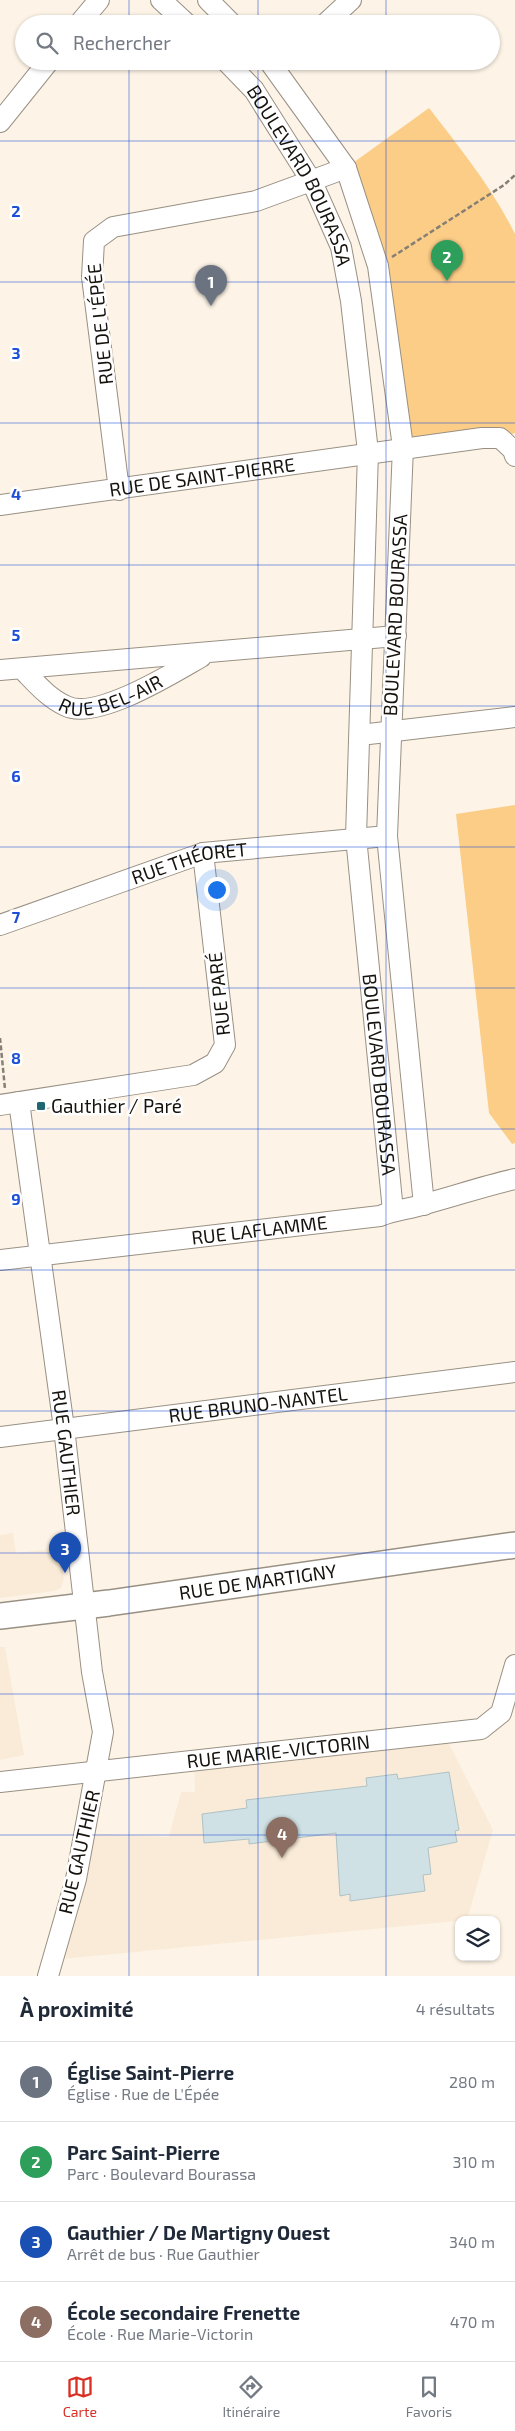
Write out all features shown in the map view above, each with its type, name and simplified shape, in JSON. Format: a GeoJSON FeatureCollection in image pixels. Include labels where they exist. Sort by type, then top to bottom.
{"type":"FeatureCollection","features":[{"type":"Feature","properties":{"kind":"main road","name":"RUE DE MARTIGNY"},"geometry":{"type":"LineString","coordinates":[[0,1616],[515,1545]]}},
{"type":"Feature","properties":{"kind":"street"},"geometry":{"type":"LineString","coordinates":[[86,15],[99,0]]}},
{"type":"Feature","properties":{"kind":"street"},"geometry":{"type":"LineString","coordinates":[[161,0],[177,15]]}},
{"type":"Feature","properties":{"kind":"street"},"geometry":{"type":"LineString","coordinates":[[208,0],[223,15]]}},
{"type":"Feature","properties":{"kind":"street"},"geometry":{"type":"LineString","coordinates":[[335,15],[351,0]]}},
{"type":"Feature","properties":{"kind":"street"},"geometry":{"type":"LineString","coordinates":[[0,122],[42,70]]}},
{"type":"Feature","properties":{"kind":"street","name":"BOULEVARD BOURASSA"},"geometry":{"type":"LineString","coordinates":[[235,70],[254,90],[312,182],[341,247],[351,301],[368,452],[364,639],[356,839],[393,1211]]}},
{"type":"Feature","properties":{"kind":"street"},"geometry":{"type":"LineString","coordinates":[[254,90],[271,70]]}},
{"type":"Feature","properties":{"kind":"street","name":"BOULEVARD BOURASSA"},"geometry":{"type":"LineString","coordinates":[[280,70],[346,168],[378,266],[403,448],[387,836],[424,1205]]}},
{"type":"Feature","properties":{"kind":"street","name":"RUE DE L'ÉPÉE"},"geometry":{"type":"LineString","coordinates":[[119,490],[92,277],[94,241],[113,228],[256,201],[346,168]]}},
{"type":"Feature","properties":{"kind":"street"},"geometry":{"type":"LineString","coordinates":[[351,301],[382,296]]}},
{"type":"Feature","properties":{"kind":"street","name":"RUE DE SAINT-PIERRE"},"geometry":{"type":"LineString","coordinates":[[0,505],[119,490],[368,452],[482,438],[500,438],[513,450],[515,456]]}},
{"type":"Feature","properties":{"kind":"street","name":"RUE BEL-AIR"},"geometry":{"type":"LineString","coordinates":[[0,670],[396,636]]}},
{"type":"Feature","properties":{"kind":"street","name":"RUE BEL-AIR"},"geometry":{"type":"LineString","coordinates":[[22,669],[45,693],[67,707],[91,709],[158,681],[207,653]]}},
{"type":"Feature","properties":{"kind":"street"},"geometry":{"type":"LineString","coordinates":[[360,735],[515,717]]}},
{"type":"Feature","properties":{"kind":"street","name":"RUE THÉORET"},"geometry":{"type":"LineString","coordinates":[[0,925],[203,852],[387,836]]}},
{"type":"Feature","properties":{"kind":"street","name":"RUE PARÉ"},"geometry":{"type":"LineString","coordinates":[[9,1104],[193,1075],[215,1063],[225,1045],[203,852]]}},
{"type":"Feature","properties":{"kind":"street"},"geometry":{"type":"LineString","coordinates":[[366,938],[397,935]]}},
{"type":"Feature","properties":{"kind":"street","name":"RUE GAUTHIER"},"geometry":{"type":"LineString","coordinates":[[9,1104],[40,1254],[64,1428],[83,1606],[103,1732],[76,1879],[48,1976]]}},
{"type":"Feature","properties":{"kind":"street","name":"RUE LAFLAMME"},"geometry":{"type":"LineString","coordinates":[[0,1260],[380,1216],[393,1211],[424,1205],[480,1187],[515,1179]]}},
{"type":"Feature","properties":{"kind":"street","name":"RUE BRUNO-NANTEL"},"geometry":{"type":"LineString","coordinates":[[0,1437],[515,1372]]}},
{"type":"Feature","properties":{"kind":"street","name":"RUE MARIE-VICTORIN"},"geometry":{"type":"LineString","coordinates":[[0,1782],[6,1783],[481,1729],[500,1713],[515,1665]]}},
{"type":"Feature","properties":{"kind":"path"},"geometry":{"type":"LineString","coordinates":[[378,266],[504,185],[515,175]]}},
{"type":"Feature","properties":{"kind":"path"},"geometry":{"type":"LineString","coordinates":[[0,1038],[9,1104]]}},
{"type":"Feature","properties":{"kind":"shaded area"},"geometry":{"type":"Polygon","coordinates":[[[429,108],[497,201],[515,234],[515,433],[500,438],[403,447],[382,296],[346,168],[429,108]]]}},
{"type":"Feature","properties":{"kind":"shaded area"},"geometry":{"type":"Polygon","coordinates":[[[515,805],[515,1143],[512,1144],[489,1113],[456,814],[515,805]]]}},
{"type":"Feature","properties":{"kind":"shaded area"},"geometry":{"type":"Polygon","coordinates":[[[13,1533],[16,1553],[60,1548],[64,1579],[61,1588],[54,1591],[0,1598],[0,1535],[13,1533]]]}},
{"type":"Feature","properties":{"kind":"shaded area"},"geometry":{"type":"Polygon","coordinates":[[[0,1647],[5,1647],[24,1755],[0,1760],[0,1647]]]}},
{"type":"Feature","properties":{"kind":"shaded area"},"geometry":{"type":"Polygon","coordinates":[[[444,1734],[493,1830],[468,1916],[455,1916],[455,1921],[52,1960],[85,1833],[169,1837],[181,1792],[195,1792],[194,1761],[444,1734]]]}},
{"type":"Feature","properties":{"kind":"building"},"geometry":{"type":"Polygon","coordinates":[[[449,1772],[459,1830],[455,1831],[457,1842],[428,1848],[431,1874],[423,1875],[425,1891],[350,1901],[350,1894],[340,1896],[336,1833],[249,1844],[249,1839],[204,1843],[202,1814],[247,1808],[246,1800],[367,1786],[366,1778],[397,1774],[398,1779],[449,1772]]]}},
{"type":"Feature","properties":{"kind":"place","name":"Parc Saint-Pierre"},"geometry":{"type":"Point","coordinates":[447,281]}},
{"type":"Feature","properties":{"kind":"place","name":"Église Saint-Pierre"},"geometry":{"type":"Point","coordinates":[211,306]}},
{"type":"Feature","properties":{"kind":"place","name":"Gauthier / Paré"},"geometry":{"type":"Point","coordinates":[41,1106]}},
{"type":"Feature","properties":{"kind":"place","name":"Gauthier / De Martigny Ouest"},"geometry":{"type":"Point","coordinates":[65,1573]}},
{"type":"Feature","properties":{"kind":"place","name":"École secondaire Frenette"},"geometry":{"type":"Point","coordinates":[282,1858]}}]}
